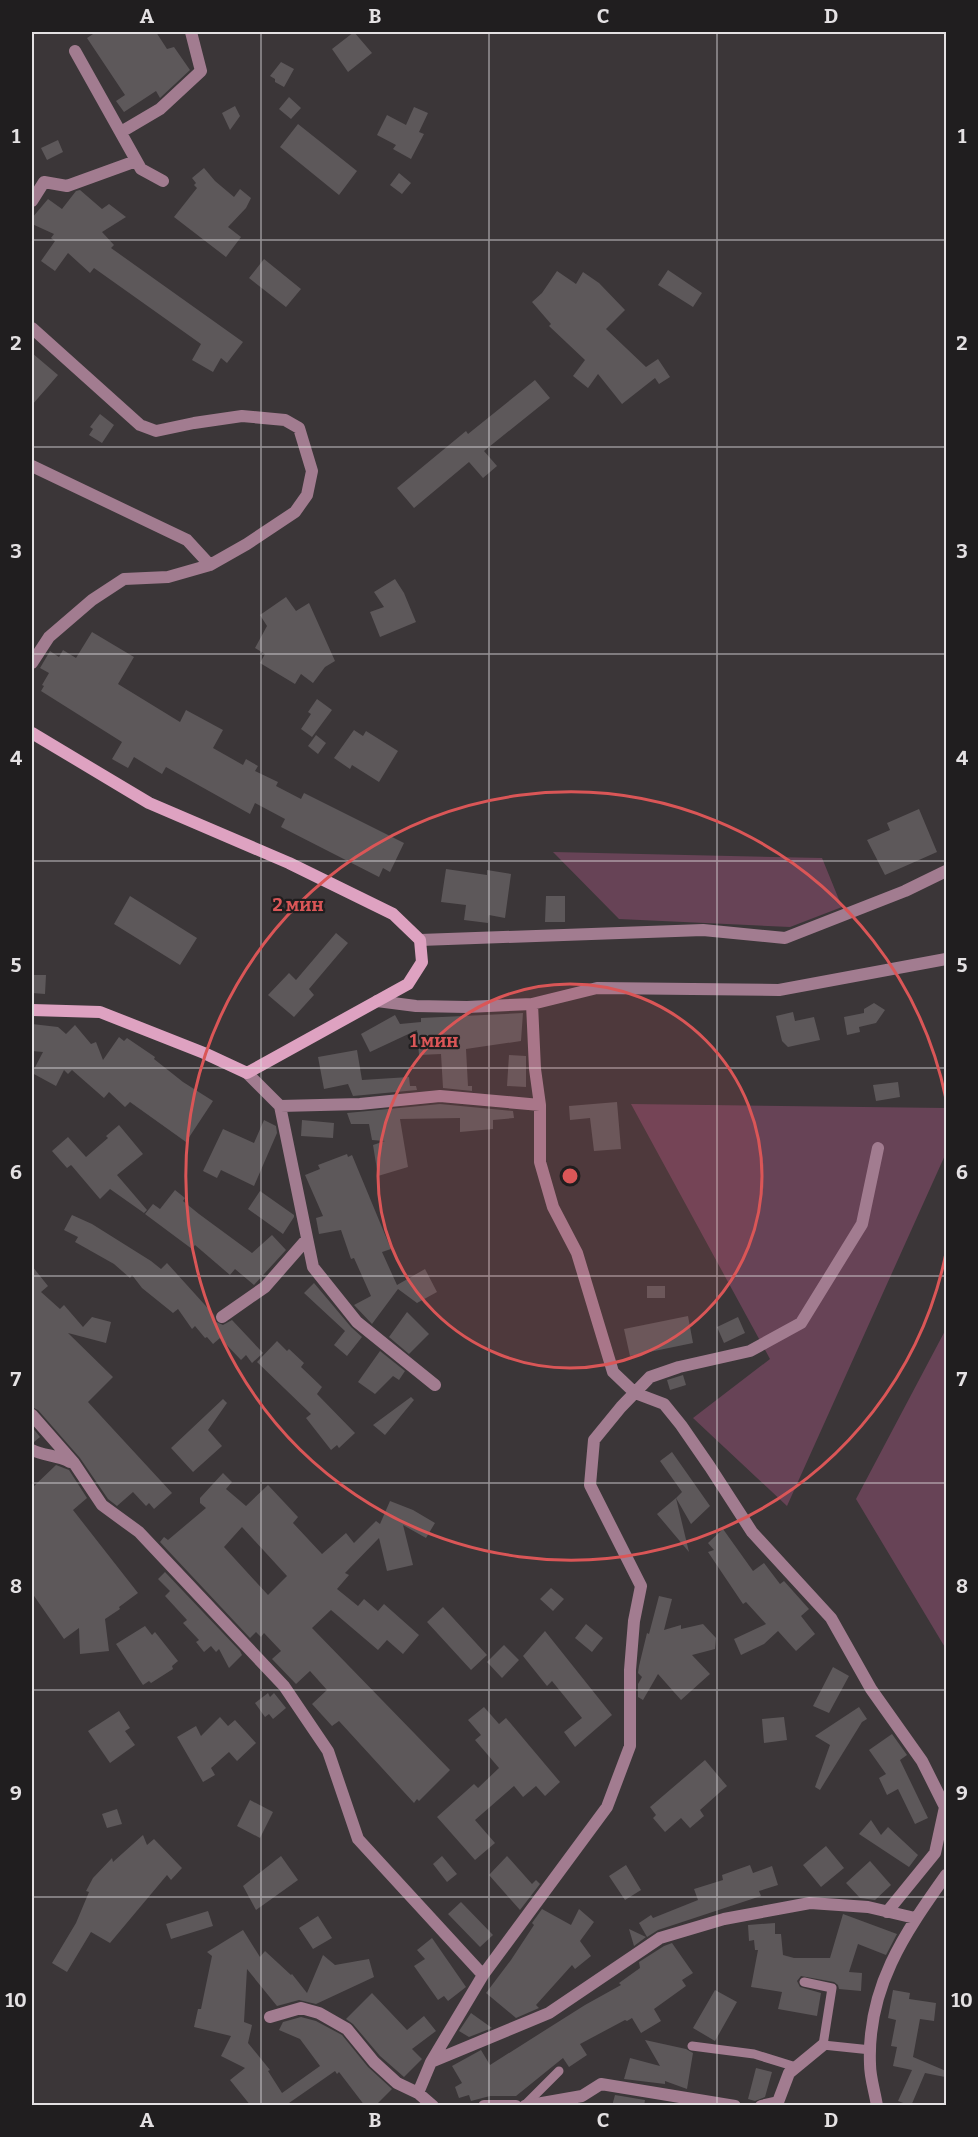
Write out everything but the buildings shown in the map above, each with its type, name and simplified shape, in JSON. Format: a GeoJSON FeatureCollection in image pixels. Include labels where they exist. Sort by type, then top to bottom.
{"type":"FeatureCollection","features":[{"type":"Feature","properties":{"kind":"street"},"geometry":{"type":"LineString","coordinates":[[121,132],[160,109],[201,71],[191,32]]}},
{"type":"Feature","properties":{"kind":"street"},"geometry":{"type":"LineString","coordinates":[[75,51],[141,169],[163,181]]}},
{"type":"Feature","properties":{"kind":"street"},"geometry":{"type":"LineString","coordinates":[[32,201],[44,182],[67,186],[136,161]]}},
{"type":"Feature","properties":{"kind":"street"},"geometry":{"type":"LineString","coordinates":[[32,328],[140,425],[156,431],[242,416],[285,420],[299,428],[312,471],[307,495],[295,512],[210,565],[168,578],[124,579],[92,600],[49,637],[32,663]]}},
{"type":"Feature","properties":{"kind":"street"},"geometry":{"type":"LineString","coordinates":[[32,466],[187,540],[210,565]]}},
{"type":"Feature","properties":{"kind":"street"},"geometry":{"type":"LineString","coordinates":[[32,733],[149,803],[289,863],[393,914],[420,940],[422,962],[408,984],[247,1073]]}},
{"type":"Feature","properties":{"kind":"street"},"geometry":{"type":"LineString","coordinates":[[420,940],[702,930],[785,938],[905,891],[946,872]]}},
{"type":"Feature","properties":{"kind":"street"},"geometry":{"type":"LineString","coordinates":[[377,1002],[447,1006],[532,1004],[597,988],[779,990],[946,959]]}},
{"type":"Feature","properties":{"kind":"street"},"geometry":{"type":"LineString","coordinates":[[532,1004],[535,1069],[540,1106],[540,1162],[553,1207],[577,1253],[613,1372],[635,1393],[664,1404],[710,1467],[752,1532],[831,1618],[871,1689],[922,1761],[945,1807],[943,1829],[935,1853],[887,1912]]}},
{"type":"Feature","properties":{"kind":"street"},"geometry":{"type":"LineString","coordinates":[[32,1010],[100,1012],[204,1053],[247,1073],[280,1106],[313,1267],[357,1322],[435,1385]]}},
{"type":"Feature","properties":{"kind":"street"},"geometry":{"type":"LineString","coordinates":[[280,1106],[360,1104],[440,1096],[540,1106]]}},
{"type":"Feature","properties":{"kind":"street"},"geometry":{"type":"LineString","coordinates":[[418,2093],[431,2062],[483,1974],[608,1807],[630,1746],[630,1670],[634,1621],[641,1586],[590,1485],[594,1440],[650,1377],[679,1367],[750,1351],[801,1323],[862,1224],[878,1148]]}},
{"type":"Feature","properties":{"kind":"street"},"geometry":{"type":"LineString","coordinates":[[222,1317],[265,1287],[307,1239]]}},
{"type":"Feature","properties":{"kind":"street"},"geometry":{"type":"LineString","coordinates":[[32,1416],[74,1464],[102,1505],[139,1532],[284,1686],[328,1751],[358,1839],[483,1974]]}},
{"type":"Feature","properties":{"kind":"street"},"geometry":{"type":"LineString","coordinates":[[32,1450],[45,1456],[62,1457],[74,1464]]}},
{"type":"Feature","properties":{"kind":"street"},"geometry":{"type":"LineString","coordinates":[[877,2106],[870,2065],[874,2009],[891,1959],[915,1918],[946,1875]]}},
{"type":"Feature","properties":{"kind":"street"},"geometry":{"type":"LineString","coordinates":[[431,2062],[549,2013],[660,1938],[724,1919],[810,1903],[868,1907],[915,1918]]}},
{"type":"Feature","properties":{"kind":"street"},"geometry":{"type":"LineString","coordinates":[[270,2017],[301,2008],[319,2013],[346,2029],[374,2062],[397,2083],[418,2093],[433,2106]]}},
{"type":"Feature","properties":{"kind":"street"},"geometry":{"type":"LineString","coordinates":[[761,2106],[778,2102],[789,2073],[824,2045]]}},
{"type":"Feature","properties":{"kind":"street"},"geometry":{"type":"LineString","coordinates":[[525,2106],[582,2096],[602,2084],[735,2106]]}},
{"type":"Feature","properties":{"kind":"street"},"geometry":{"type":"LineString","coordinates":[[484,2106],[516,2106]]}},
{"type":"Feature","properties":{"kind":"lane"},"geometry":{"type":"LineString","coordinates":[[804,1982],[832,1988],[824,2045],[871,2050]]}},
{"type":"Feature","properties":{"kind":"lane"},"geometry":{"type":"LineString","coordinates":[[692,2046],[754,2054],[796,2067]]}},
{"type":"Feature","properties":{"kind":"lane"},"geometry":{"type":"LineString","coordinates":[[525,2106],[559,2070]]}},
{"type":"Feature","properties":{"kind":"shaded area"},"geometry":{"type":"Polygon","coordinates":[[[553,852],[822,858],[842,907],[790,927],[619,919],[553,852]]]}},
{"type":"Feature","properties":{"kind":"shaded area"},"geometry":{"type":"Polygon","coordinates":[[[631,1104],[946,1108],[946,1153],[787,1506],[693,1418],[770,1359],[631,1104]]]}},
{"type":"Feature","properties":{"kind":"shaded area"},"geometry":{"type":"Polygon","coordinates":[[[946,1329],[946,1649],[856,1499],[946,1329]]]}}]}
